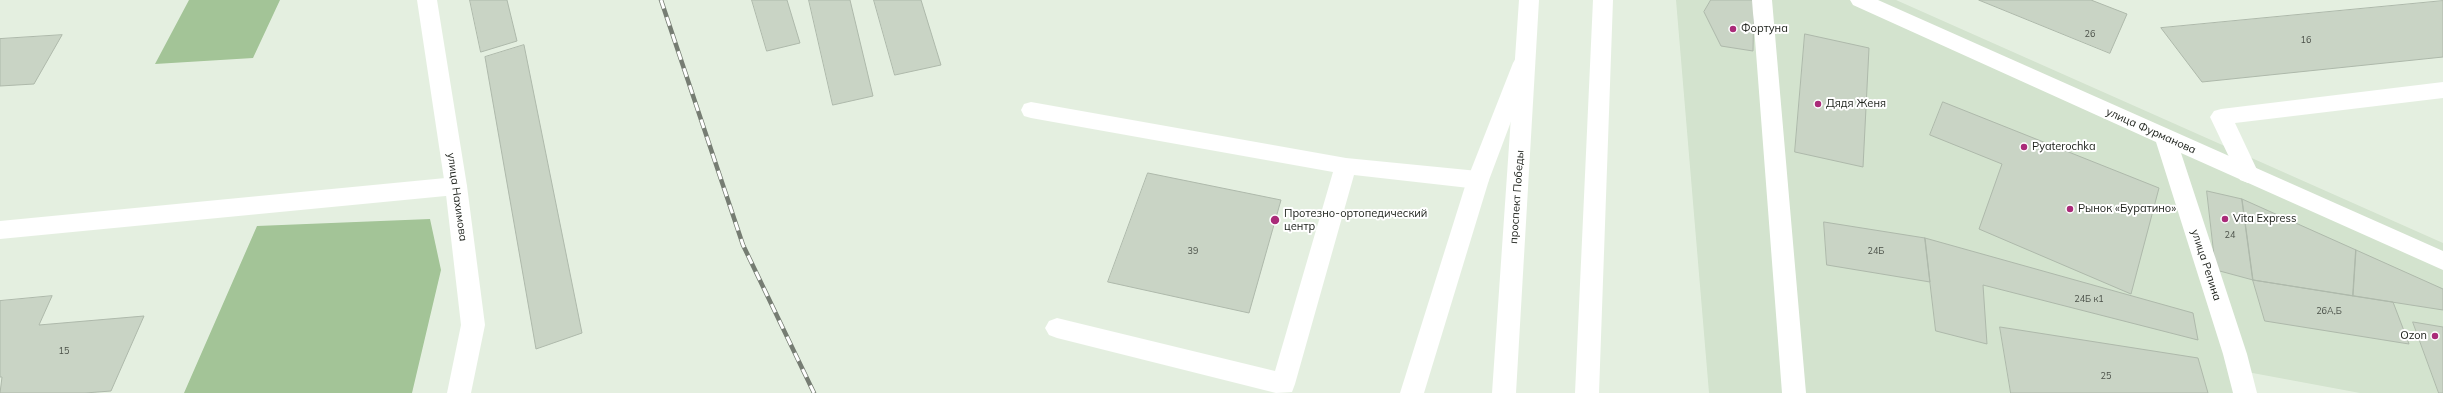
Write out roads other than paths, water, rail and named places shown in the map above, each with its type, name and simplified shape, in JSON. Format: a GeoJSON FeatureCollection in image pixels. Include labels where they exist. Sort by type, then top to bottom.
{"type":"FeatureCollection","features":[{"type":"Feature","properties":{"kind":"street","name":"улица Нахимова"},"geometry":{"type":"LineString","coordinates":[[427,0],[456,186],[473,325],[459,393]]}},
{"type":"Feature","properties":{"kind":"street","name":"проспект Победы"},"geometry":{"type":"LineString","coordinates":[[1504,393],[1529,0]]}},
{"type":"Feature","properties":{"kind":"street"},"geometry":{"type":"LineString","coordinates":[[1588,393],[1603,0]]}},
{"type":"Feature","properties":{"kind":"street"},"geometry":{"type":"LineString","coordinates":[[1762,0],[1794,393]]}},
{"type":"Feature","properties":{"kind":"street","name":"улица Фурманова"},"geometry":{"type":"LineString","coordinates":[[1860,0],[2439,258]]}},
{"type":"Feature","properties":{"kind":"street"},"geometry":{"type":"LineString","coordinates":[[1412,393],[1478,180],[1526,56]]}},
{"type":"Feature","properties":{"kind":"street"},"geometry":{"type":"LineString","coordinates":[[2248,174],[2221,117],[2443,90]]}},
{"type":"Feature","properties":{"kind":"street"},"geometry":{"type":"LineString","coordinates":[[1031,110],[1346,166],[1478,180]]}},
{"type":"Feature","properties":{"kind":"street","name":"улица Репина"},"geometry":{"type":"LineString","coordinates":[[2165,137],[2235,354],[2245,393]]}},
{"type":"Feature","properties":{"kind":"street"},"geometry":{"type":"LineString","coordinates":[[1057,328],[1283,384],[1346,166]]}},
{"type":"Feature","properties":{"kind":"street"},"geometry":{"type":"LineString","coordinates":[[0,230],[456,186]]}},
{"type":"Feature","properties":{"kind":"railway"},"geometry":{"type":"LineString","coordinates":[[661,0],[743,245],[814,393]]}},
{"type":"Feature","properties":{"kind":"place","name":"Фортуна"},"geometry":{"type":"Point","coordinates":[1733,29]}},
{"type":"Feature","properties":{"kind":"place","name":"Дядя Женя"},"geometry":{"type":"Point","coordinates":[1818,104]}},
{"type":"Feature","properties":{"kind":"place","name":"Pyaterochka"},"geometry":{"type":"Point","coordinates":[2024,147]}},
{"type":"Feature","properties":{"kind":"place","name":"Рынок «Буратино»"},"geometry":{"type":"Point","coordinates":[2070,209]}},
{"type":"Feature","properties":{"kind":"place","name":"Vita Express"},"geometry":{"type":"Point","coordinates":[2225,219]}},
{"type":"Feature","properties":{"kind":"place","name":"Протезно-ортопедический центр"},"geometry":{"type":"Point","coordinates":[1275,220]}},
{"type":"Feature","properties":{"kind":"place","name":"Ozon"},"geometry":{"type":"Point","coordinates":[2435,336]}}]}
